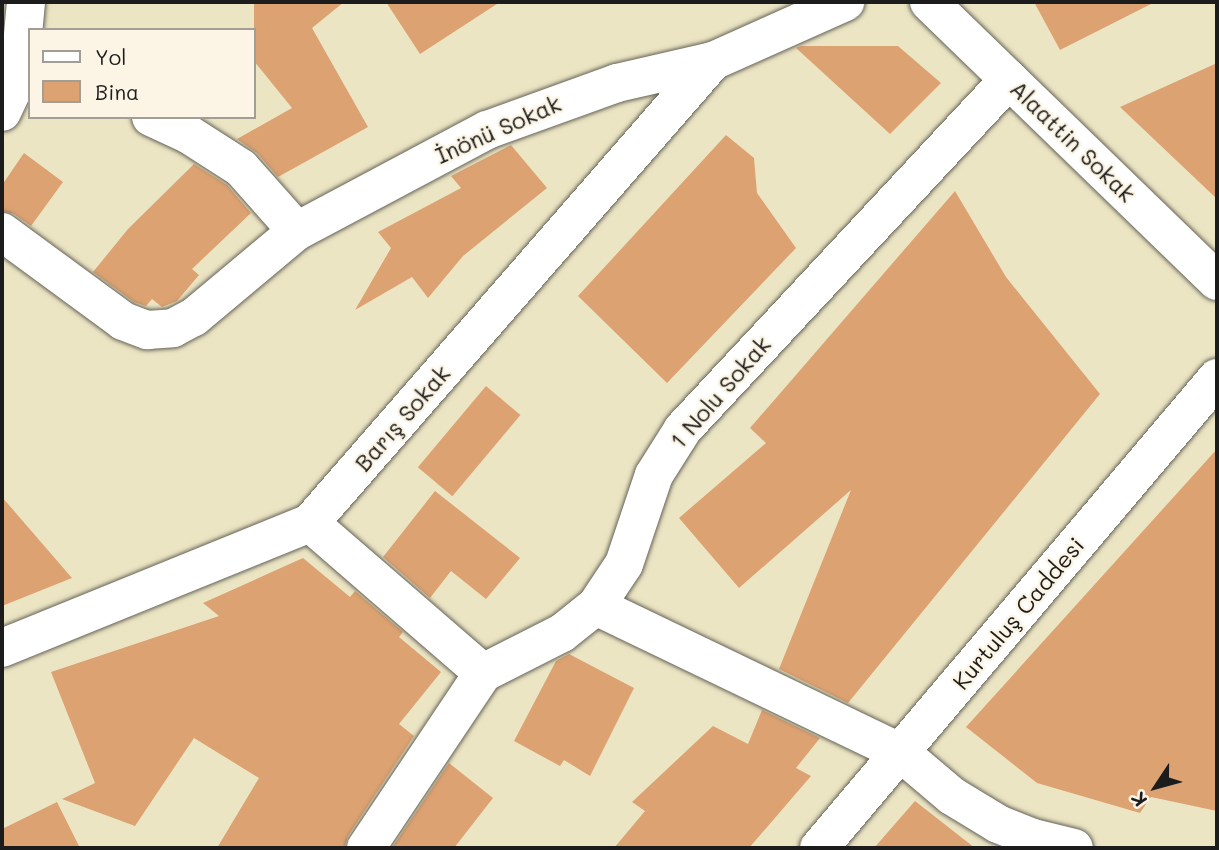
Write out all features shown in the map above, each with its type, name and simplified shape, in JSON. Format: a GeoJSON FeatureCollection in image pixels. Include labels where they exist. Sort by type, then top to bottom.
{"type":"FeatureCollection","features":[{"type":"Feature","properties":{"kind":"street"},"geometry":{"type":"LineString","coordinates":[[15,94],[26,2]]}},
{"type":"Feature","properties":{"kind":"street"},"geometry":{"type":"LineString","coordinates":[[713,61],[845,2]]}},
{"type":"Feature","properties":{"kind":"street","name":"Alaattin Sokak"},"geometry":{"type":"LineString","coordinates":[[929,2],[1217,281]]}},
{"type":"Feature","properties":{"kind":"street","name":"İnönü Sokak"},"geometry":{"type":"LineString","coordinates":[[2,232],[123,321],[147,330],[161,330],[194,317],[297,231],[452,147],[524,114],[617,83],[713,61]]}},
{"type":"Feature","properties":{"kind":"street","name":"Barış Sokak"},"geometry":{"type":"LineString","coordinates":[[2,648],[310,523],[713,61]]}},
{"type":"Feature","properties":{"kind":"street","name":"1 Nolu Sokak"},"geometry":{"type":"LineString","coordinates":[[366,848],[483,673],[562,633],[596,607],[624,564],[654,475],[683,429],[1009,79]]}},
{"type":"Feature","properties":{"kind":"street"},"geometry":{"type":"LineString","coordinates":[[155,119],[188,134],[242,168],[297,231]]}},
{"type":"Feature","properties":{"kind":"street","name":"Kurtuluş Caddesi"},"geometry":{"type":"LineString","coordinates":[[820,848],[1217,378]]}},
{"type":"Feature","properties":{"kind":"street"},"geometry":{"type":"LineString","coordinates":[[310,523],[483,673]]}},
{"type":"Feature","properties":{"kind":"street"},"geometry":{"type":"LineString","coordinates":[[596,607],[900,752],[952,796],[998,824],[1032,838],[1074,848]]}},
{"type":"Feature","properties":{"kind":"building"},"geometry":{"type":"Polygon","coordinates":[[[254,2],[344,2],[312,28],[368,127],[278,177],[257,153],[237,139],[292,108],[256,63],[254,2]]]}},
{"type":"Feature","properties":{"kind":"building"},"geometry":{"type":"Polygon","coordinates":[[[386,2],[500,2],[420,54],[386,2]]]}},
{"type":"Feature","properties":{"kind":"building"},"geometry":{"type":"Polygon","coordinates":[[[1034,2],[1155,2],[1060,50],[1034,2]]]}},
{"type":"Feature","properties":{"kind":"building"},"geometry":{"type":"Polygon","coordinates":[[[898,46],[941,83],[890,134],[796,48],[898,46]]]}},
{"type":"Feature","properties":{"kind":"building"},"geometry":{"type":"Polygon","coordinates":[[[1217,63],[1217,199],[1120,107],[1217,63]]]}},
{"type":"Feature","properties":{"kind":"building"},"geometry":{"type":"Polygon","coordinates":[[[726,135],[754,158],[757,193],[796,248],[667,383],[578,296],[726,135]]]}},
{"type":"Feature","properties":{"kind":"building"},"geometry":{"type":"Polygon","coordinates":[[[511,145],[547,188],[463,256],[428,298],[412,277],[355,310],[391,248],[378,232],[461,188],[451,176],[511,145]]]}},
{"type":"Feature","properties":{"kind":"building"},"geometry":{"type":"Polygon","coordinates":[[[24,153],[63,182],[31,226],[14,214],[2,211],[2,185],[24,153]]]}},
{"type":"Feature","properties":{"kind":"building"},"geometry":{"type":"Polygon","coordinates":[[[194,164],[227,185],[251,213],[192,269],[199,275],[177,301],[162,307],[152,299],[146,306],[134,302],[93,272],[128,229],[194,164]]]}},
{"type":"Feature","properties":{"kind":"building"},"geometry":{"type":"Polygon","coordinates":[[[955,191],[1006,277],[1100,394],[848,703],[779,669],[851,490],[739,588],[679,518],[766,443],[750,428],[955,191]]]}},
{"type":"Feature","properties":{"kind":"building"},"geometry":{"type":"Polygon","coordinates":[[[486,386],[520,415],[452,496],[418,467],[486,386]]]}},
{"type":"Feature","properties":{"kind":"building"},"geometry":{"type":"Polygon","coordinates":[[[1217,449],[1217,811],[1151,797],[1140,813],[1037,783],[966,727],[1217,449]]]}},
{"type":"Feature","properties":{"kind":"building"},"geometry":{"type":"Polygon","coordinates":[[[435,491],[520,558],[486,599],[451,571],[430,598],[383,557],[435,491]]]}},
{"type":"Feature","properties":{"kind":"building"},"geometry":{"type":"Polygon","coordinates":[[[2,497],[72,578],[2,606],[2,497]]]}},
{"type":"Feature","properties":{"kind":"building"},"geometry":{"type":"Polygon","coordinates":[[[303,558],[350,597],[355,591],[403,632],[399,637],[441,672],[399,724],[414,736],[348,836],[344,848],[217,848],[259,778],[194,738],[135,826],[62,799],[95,783],[51,672],[219,616],[203,603],[303,558]]]}},
{"type":"Feature","properties":{"kind":"building"},"geometry":{"type":"Polygon","coordinates":[[[569,654],[634,688],[590,776],[564,760],[560,766],[514,741],[556,661],[569,654]]]}},
{"type":"Feature","properties":{"kind":"building"},"geometry":{"type":"Polygon","coordinates":[[[762,710],[820,738],[796,768],[811,776],[749,848],[614,848],[645,811],[632,802],[713,726],[748,744],[762,710]]]}},
{"type":"Feature","properties":{"kind":"building"},"geometry":{"type":"Polygon","coordinates":[[[449,763],[493,798],[454,848],[392,848],[449,763]]]}},
{"type":"Feature","properties":{"kind":"building"},"geometry":{"type":"Polygon","coordinates":[[[915,801],[975,848],[874,848],[915,801]]]}},
{"type":"Feature","properties":{"kind":"building"},"geometry":{"type":"Polygon","coordinates":[[[57,802],[80,848],[2,848],[2,829],[57,802]]]}}]}
